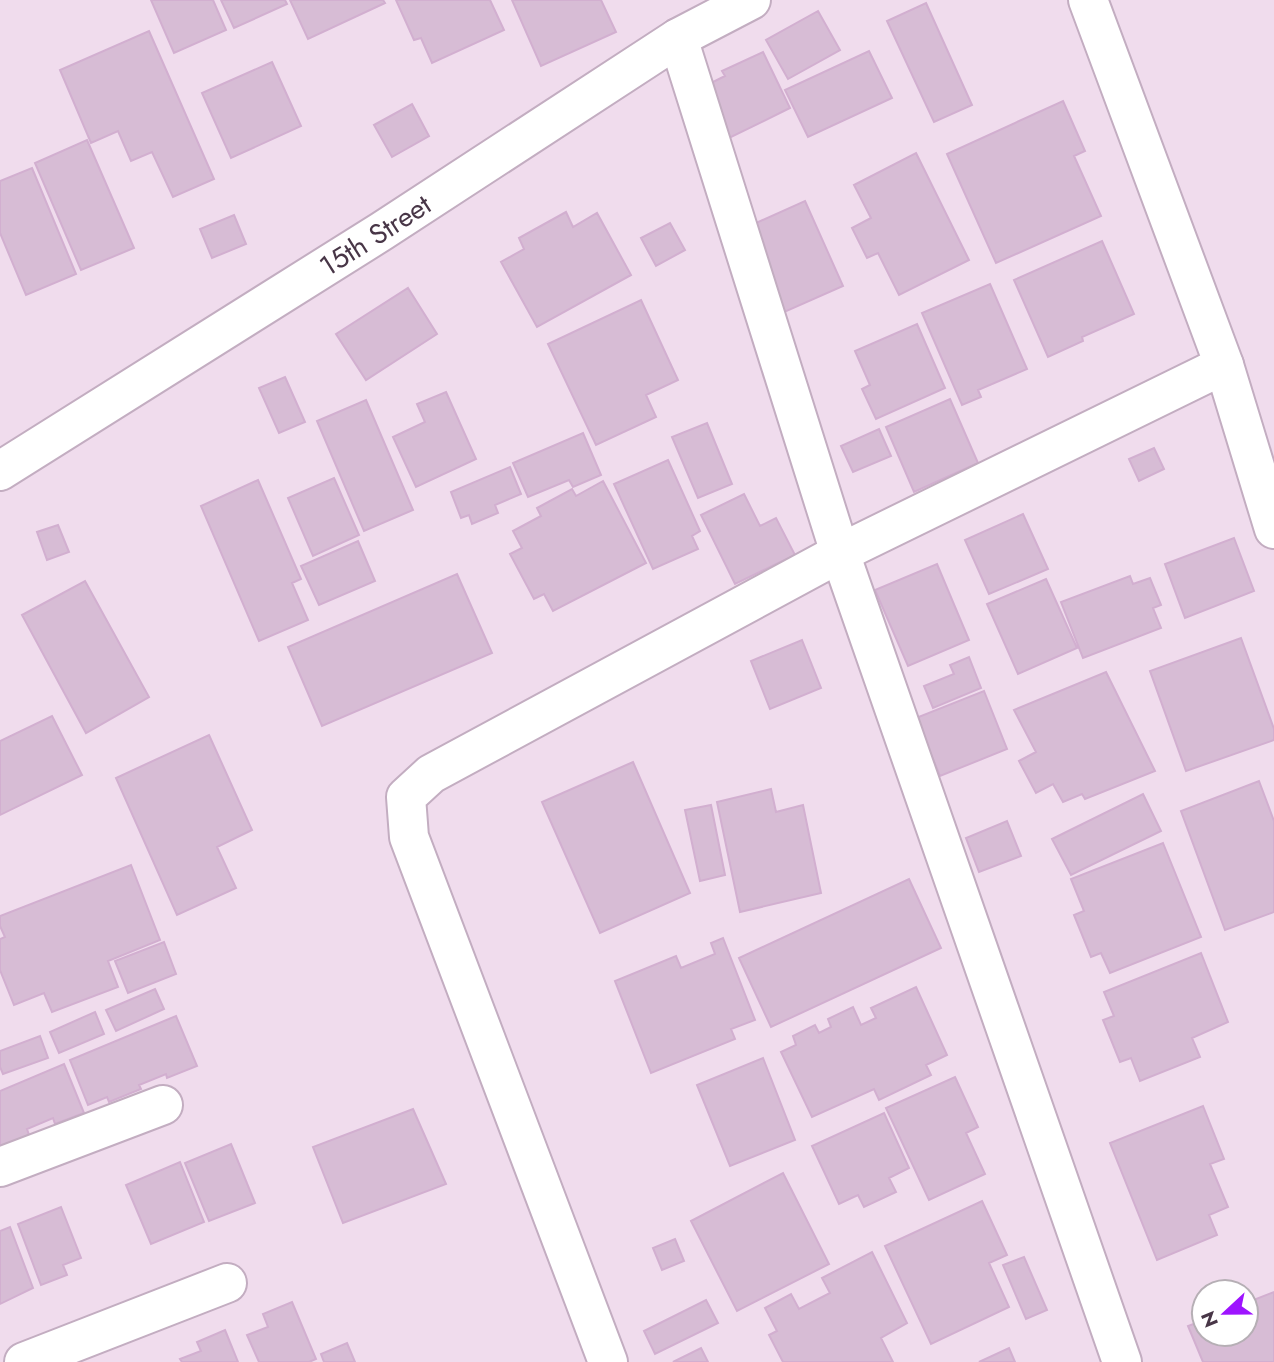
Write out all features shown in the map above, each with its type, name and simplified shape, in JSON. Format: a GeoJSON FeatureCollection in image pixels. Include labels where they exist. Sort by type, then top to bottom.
{"type":"FeatureCollection","features":[{"type":"Feature","properties":{"kind":"street","name":"15th Street"},"geometry":{"type":"LineString","coordinates":[[0,471],[382,231],[678,38],[751,0]]}},
{"type":"Feature","properties":{"kind":"street"},"geometry":{"type":"LineString","coordinates":[[1088,0],[1224,365],[1272,518]]}},
{"type":"Feature","properties":{"kind":"street"},"geometry":{"type":"LineString","coordinates":[[678,38],[840,553],[1122,1362]]}},
{"type":"Feature","properties":{"kind":"street"},"geometry":{"type":"LineString","coordinates":[[608,1362],[409,837],[407,797],[431,774],[840,553],[1224,365]]}},
{"type":"Feature","properties":{"kind":"street"},"geometry":{"type":"LineString","coordinates":[[0,1167],[163,1105]]}},
{"type":"Feature","properties":{"kind":"street"},"geometry":{"type":"LineString","coordinates":[[24,1362],[227,1283]]}},
{"type":"Feature","properties":{"kind":"shaded area"},"geometry":{"type":"Polygon","coordinates":[[[0,0],[1274,0],[1274,1362],[0,1362],[0,0]]]}},
{"type":"Feature","properties":{"kind":"building"},"geometry":{"type":"Polygon","coordinates":[[[151,0],[213,0],[226,30],[174,53],[151,0]]]}},
{"type":"Feature","properties":{"kind":"building"},"geometry":{"type":"Polygon","coordinates":[[[221,0],[285,0],[287,4],[234,28],[221,0]]]}},
{"type":"Feature","properties":{"kind":"building"},"geometry":{"type":"Polygon","coordinates":[[[290,0],[383,0],[385,3],[308,39],[290,0]]]}},
{"type":"Feature","properties":{"kind":"building"},"geometry":{"type":"Polygon","coordinates":[[[396,0],[490,0],[504,30],[432,63],[421,38],[414,40],[396,0]]]}},
{"type":"Feature","properties":{"kind":"building"},"geometry":{"type":"Polygon","coordinates":[[[512,0],[601,0],[616,32],[541,66],[512,0]]]}},
{"type":"Feature","properties":{"kind":"building"},"geometry":{"type":"Polygon","coordinates":[[[926,3],[972,105],[934,122],[887,21],[926,3]]]}},
{"type":"Feature","properties":{"kind":"building"},"geometry":{"type":"Polygon","coordinates":[[[818,11],[840,50],[788,79],[766,40],[818,11]]]}},
{"type":"Feature","properties":{"kind":"building"},"geometry":{"type":"Polygon","coordinates":[[[149,31],[214,179],[173,197],[152,152],[131,161],[118,131],[91,143],[60,70],[149,31]]]}},
{"type":"Feature","properties":{"kind":"building"},"geometry":{"type":"Polygon","coordinates":[[[869,51],[892,98],[808,137],[785,90],[869,51]]]}},
{"type":"Feature","properties":{"kind":"building"},"geometry":{"type":"Polygon","coordinates":[[[763,52],[790,108],[725,140],[701,88],[725,76],[722,71],[763,52]]]}},
{"type":"Feature","properties":{"kind":"building"},"geometry":{"type":"Polygon","coordinates":[[[272,62],[301,126],[231,158],[202,93],[272,62]]]}},
{"type":"Feature","properties":{"kind":"building"},"geometry":{"type":"Polygon","coordinates":[[[1063,101],[1085,151],[1074,156],[1101,216],[996,263],[947,154],[1063,101]]]}},
{"type":"Feature","properties":{"kind":"building"},"geometry":{"type":"Polygon","coordinates":[[[412,104],[429,136],[392,157],[374,125],[412,104]]]}},
{"type":"Feature","properties":{"kind":"building"},"geometry":{"type":"Polygon","coordinates":[[[87,140],[134,248],[81,270],[35,163],[87,140]]]}},
{"type":"Feature","properties":{"kind":"building"},"geometry":{"type":"Polygon","coordinates":[[[916,153],[969,260],[899,295],[878,253],[867,258],[852,228],[871,218],[854,185],[916,153]]]}},
{"type":"Feature","properties":{"kind":"building"},"geometry":{"type":"Polygon","coordinates":[[[32,168],[76,274],[26,295],[0,233],[0,181],[32,168]]]}},
{"type":"Feature","properties":{"kind":"building"},"geometry":{"type":"Polygon","coordinates":[[[805,201],[843,286],[782,313],[745,228],[805,201]]]}},
{"type":"Feature","properties":{"kind":"building"},"geometry":{"type":"Polygon","coordinates":[[[566,212],[573,227],[597,213],[631,275],[537,327],[501,262],[524,249],[519,238],[566,212]]]}},
{"type":"Feature","properties":{"kind":"building"},"geometry":{"type":"Polygon","coordinates":[[[234,215],[246,244],[212,258],[200,229],[234,215]]]}},
{"type":"Feature","properties":{"kind":"building"},"geometry":{"type":"Polygon","coordinates":[[[670,223],[685,250],[656,266],[641,238],[670,223]]]}},
{"type":"Feature","properties":{"kind":"building"},"geometry":{"type":"Polygon","coordinates":[[[1102,241],[1134,314],[1082,337],[1083,341],[1048,357],[1014,280],[1102,241]]]}},
{"type":"Feature","properties":{"kind":"building"},"geometry":{"type":"Polygon","coordinates":[[[990,284],[1027,369],[978,390],[981,397],[962,405],[922,313],[990,284]]]}},
{"type":"Feature","properties":{"kind":"building"},"geometry":{"type":"Polygon","coordinates":[[[408,288],[437,334],[366,380],[336,334],[408,288]]]}},
{"type":"Feature","properties":{"kind":"building"},"geometry":{"type":"Polygon","coordinates":[[[641,300],[678,380],[646,395],[656,417],[596,445],[548,344],[641,300]]]}},
{"type":"Feature","properties":{"kind":"building"},"geometry":{"type":"Polygon","coordinates":[[[917,324],[945,388],[876,419],[862,389],[870,385],[855,351],[917,324]]]}},
{"type":"Feature","properties":{"kind":"building"},"geometry":{"type":"Polygon","coordinates":[[[285,377],[305,422],[279,433],[259,388],[285,377]]]}},
{"type":"Feature","properties":{"kind":"building"},"geometry":{"type":"Polygon","coordinates":[[[446,392],[476,459],[416,487],[393,437],[425,422],[417,404],[446,392]]]}},
{"type":"Feature","properties":{"kind":"building"},"geometry":{"type":"Polygon","coordinates":[[[950,399],[978,463],[914,492],[886,427],[950,399]]]}},
{"type":"Feature","properties":{"kind":"building"},"geometry":{"type":"Polygon","coordinates":[[[366,400],[413,510],[364,531],[317,421],[366,400]]]}},
{"type":"Feature","properties":{"kind":"building"},"geometry":{"type":"Polygon","coordinates":[[[707,423],[732,484],[698,498],[672,437],[707,423]]]}},
{"type":"Feature","properties":{"kind":"building"},"geometry":{"type":"Polygon","coordinates":[[[879,429],[891,456],[853,472],[841,446],[879,429]]]}},
{"type":"Feature","properties":{"kind":"building"},"geometry":{"type":"Polygon","coordinates":[[[583,433],[601,475],[573,487],[569,480],[528,497],[513,463],[583,433]]]}},
{"type":"Feature","properties":{"kind":"building"},"geometry":{"type":"Polygon","coordinates":[[[1154,448],[1164,469],[1139,481],[1129,459],[1154,448]]]}},
{"type":"Feature","properties":{"kind":"building"},"geometry":{"type":"Polygon","coordinates":[[[668,460],[700,531],[692,536],[698,549],[653,569],[614,484],[668,460]]]}},
{"type":"Feature","properties":{"kind":"building"},"geometry":{"type":"Polygon","coordinates":[[[510,467],[521,494],[495,505],[498,513],[472,524],[469,515],[461,518],[451,492],[510,467]]]}},
{"type":"Feature","properties":{"kind":"building"},"geometry":{"type":"Polygon","coordinates":[[[334,478],[359,535],[313,556],[288,498],[334,478]]]}},
{"type":"Feature","properties":{"kind":"building"},"geometry":{"type":"Polygon","coordinates":[[[258,480],[301,579],[292,583],[308,620],[259,641],[201,506],[258,480]]]}},
{"type":"Feature","properties":{"kind":"building"},"geometry":{"type":"Polygon","coordinates":[[[603,481],[646,563],[553,611],[544,594],[534,599],[510,554],[522,548],[513,531],[541,516],[537,508],[572,489],[576,496],[603,481]]]}},
{"type":"Feature","properties":{"kind":"building"},"geometry":{"type":"Polygon","coordinates":[[[744,494],[760,526],[776,518],[795,555],[735,584],[701,515],[744,494]]]}},
{"type":"Feature","properties":{"kind":"building"},"geometry":{"type":"Polygon","coordinates":[[[1023,514],[1048,569],[989,594],[965,540],[1023,514]]]}},
{"type":"Feature","properties":{"kind":"building"},"geometry":{"type":"Polygon","coordinates":[[[58,525],[69,552],[47,560],[37,532],[58,525]]]}},
{"type":"Feature","properties":{"kind":"building"},"geometry":{"type":"Polygon","coordinates":[[[1234,538],[1254,591],[1185,618],[1165,564],[1234,538]]]}},
{"type":"Feature","properties":{"kind":"building"},"geometry":{"type":"Polygon","coordinates":[[[358,541],[375,581],[319,605],[301,566],[358,541]]]}},
{"type":"Feature","properties":{"kind":"building"},"geometry":{"type":"Polygon","coordinates":[[[937,564],[969,640],[908,666],[875,590],[937,564]]]}},
{"type":"Feature","properties":{"kind":"building"},"geometry":{"type":"Polygon","coordinates":[[[457,574],[492,653],[322,726],[288,647],[457,574]]]}},
{"type":"Feature","properties":{"kind":"building"},"geometry":{"type":"Polygon","coordinates":[[[1130,576],[1133,584],[1150,578],[1161,605],[1153,608],[1161,628],[1083,658],[1061,602],[1130,576]]]}},
{"type":"Feature","properties":{"kind":"building"},"geometry":{"type":"Polygon","coordinates":[[[1046,579],[1077,648],[1018,674],[987,604],[1046,579]]]}},
{"type":"Feature","properties":{"kind":"building"},"geometry":{"type":"Polygon","coordinates":[[[85,581],[149,697],[86,733],[22,615],[85,581]]]}},
{"type":"Feature","properties":{"kind":"building"},"geometry":{"type":"Polygon","coordinates":[[[1241,638],[1274,729],[1274,740],[1186,771],[1150,671],[1241,638]]]}},
{"type":"Feature","properties":{"kind":"building"},"geometry":{"type":"Polygon","coordinates":[[[802,640],[821,688],[770,709],[751,661],[802,640]]]}},
{"type":"Feature","properties":{"kind":"building"},"geometry":{"type":"Polygon","coordinates":[[[969,657],[981,688],[933,708],[924,686],[954,674],[950,665],[969,657]]]}},
{"type":"Feature","properties":{"kind":"building"},"geometry":{"type":"Polygon","coordinates":[[[1106,672],[1155,771],[1085,799],[1082,794],[1063,802],[1053,784],[1036,793],[1019,761],[1036,752],[1014,710],[1106,672]]]}},
{"type":"Feature","properties":{"kind":"building"},"geometry":{"type":"Polygon","coordinates":[[[984,691],[1007,749],[940,776],[916,718],[984,691]]]}},
{"type":"Feature","properties":{"kind":"building"},"geometry":{"type":"Polygon","coordinates":[[[52,716],[82,775],[0,815],[0,741],[52,716]]]}},
{"type":"Feature","properties":{"kind":"building"},"geometry":{"type":"Polygon","coordinates":[[[209,735],[252,830],[217,847],[236,888],[177,915],[116,778],[209,735]]]}},
{"type":"Feature","properties":{"kind":"building"},"geometry":{"type":"Polygon","coordinates":[[[633,762],[690,893],[600,933],[542,802],[633,762]]]}},
{"type":"Feature","properties":{"kind":"building"},"geometry":{"type":"Polygon","coordinates":[[[1259,781],[1274,821],[1274,912],[1225,930],[1181,811],[1259,781]]]}},
{"type":"Feature","properties":{"kind":"building"},"geometry":{"type":"Polygon","coordinates":[[[771,789],[776,812],[803,805],[821,893],[740,912],[717,802],[771,789]]]}},
{"type":"Feature","properties":{"kind":"building"},"geometry":{"type":"Polygon","coordinates":[[[1143,794],[1161,831],[1071,875],[1052,839],[1143,794]]]}},
{"type":"Feature","properties":{"kind":"building"},"geometry":{"type":"Polygon","coordinates":[[[711,805],[725,875],[700,881],[685,810],[711,805]]]}},
{"type":"Feature","properties":{"kind":"building"},"geometry":{"type":"Polygon","coordinates":[[[1007,821],[1021,856],[979,872],[966,838],[1007,821]]]}},
{"type":"Feature","properties":{"kind":"building"},"geometry":{"type":"Polygon","coordinates":[[[1163,843],[1201,937],[1110,973],[1101,953],[1091,957],[1074,915],[1084,911],[1071,879],[1163,843]]]}},
{"type":"Feature","properties":{"kind":"building"},"geometry":{"type":"Polygon","coordinates":[[[131,865],[160,940],[108,961],[118,987],[52,1012],[44,993],[14,1005],[0,970],[0,939],[5,937],[0,926],[0,916],[131,865]]]}},
{"type":"Feature","properties":{"kind":"building"},"geometry":{"type":"Polygon","coordinates":[[[909,879],[941,948],[771,1027],[739,958],[909,879]]]}},
{"type":"Feature","properties":{"kind":"building"},"geometry":{"type":"Polygon","coordinates":[[[723,938],[755,1020],[731,1029],[735,1039],[651,1073],[615,981],[676,956],[681,968],[715,954],[711,943],[723,938]]]}},
{"type":"Feature","properties":{"kind":"building"},"geometry":{"type":"Polygon","coordinates":[[[164,942],[176,974],[128,993],[115,961],[164,942]]]}},
{"type":"Feature","properties":{"kind":"building"},"geometry":{"type":"Polygon","coordinates":[[[1201,953],[1228,1022],[1192,1038],[1200,1057],[1140,1081],[1131,1058],[1120,1062],[1103,1020],[1114,1016],[1104,992],[1201,953]]]}},
{"type":"Feature","properties":{"kind":"building"},"geometry":{"type":"Polygon","coordinates":[[[916,987],[947,1055],[926,1065],[931,1075],[879,1100],[874,1089],[812,1117],[781,1052],[796,1045],[793,1036],[815,1025],[819,1033],[831,1027],[828,1019],[853,1007],[861,1025],[876,1018],[871,1008],[916,987]]]}},
{"type":"Feature","properties":{"kind":"building"},"geometry":{"type":"Polygon","coordinates":[[[155,989],[164,1009],[116,1031],[106,1010],[155,989]]]}},
{"type":"Feature","properties":{"kind":"building"},"geometry":{"type":"Polygon","coordinates":[[[95,1012],[104,1034],[59,1053],[50,1032],[95,1012]]]}},
{"type":"Feature","properties":{"kind":"building"},"geometry":{"type":"Polygon","coordinates":[[[176,1016],[197,1066],[139,1085],[141,1089],[109,1102],[107,1097],[88,1105],[70,1060],[176,1016]]]}},
{"type":"Feature","properties":{"kind":"building"},"geometry":{"type":"Polygon","coordinates":[[[40,1036],[48,1058],[3,1074],[0,1051],[40,1036]]]}},
{"type":"Feature","properties":{"kind":"building"},"geometry":{"type":"Polygon","coordinates":[[[763,1058],[795,1140],[730,1166],[697,1085],[763,1058]]]}},
{"type":"Feature","properties":{"kind":"building"},"geometry":{"type":"Polygon","coordinates":[[[64,1064],[84,1113],[55,1124],[53,1118],[27,1129],[29,1135],[0,1147],[0,1091],[64,1064]]]}},
{"type":"Feature","properties":{"kind":"building"},"geometry":{"type":"Polygon","coordinates":[[[955,1077],[978,1127],[966,1133],[985,1174],[929,1200],[886,1108],[955,1077]]]}},
{"type":"Feature","properties":{"kind":"building"},"geometry":{"type":"Polygon","coordinates":[[[1203,1106],[1224,1159],[1210,1164],[1228,1207],[1209,1215],[1217,1235],[1157,1260],[1110,1143],[1203,1106]]]}},
{"type":"Feature","properties":{"kind":"building"},"geometry":{"type":"Polygon","coordinates":[[[413,1109],[446,1184],[343,1223],[313,1147],[413,1109]]]}},
{"type":"Feature","properties":{"kind":"building"},"geometry":{"type":"Polygon","coordinates":[[[884,1113],[909,1168],[889,1178],[896,1192],[864,1207],[858,1195],[839,1204],[812,1146],[884,1113]]]}},
{"type":"Feature","properties":{"kind":"building"},"geometry":{"type":"Polygon","coordinates":[[[231,1144],[255,1203],[209,1221],[185,1163],[231,1144]]]}},
{"type":"Feature","properties":{"kind":"building"},"geometry":{"type":"Polygon","coordinates":[[[180,1162],[204,1222],[151,1244],[126,1185],[180,1162]]]}},
{"type":"Feature","properties":{"kind":"building"},"geometry":{"type":"Polygon","coordinates":[[[783,1173],[829,1264],[737,1311],[691,1221],[783,1173]]]}},
{"type":"Feature","properties":{"kind":"building"},"geometry":{"type":"Polygon","coordinates":[[[982,1201],[1007,1255],[989,1263],[1009,1307],[931,1344],[885,1246],[982,1201]]]}},
{"type":"Feature","properties":{"kind":"building"},"geometry":{"type":"Polygon","coordinates":[[[61,1207],[81,1258],[63,1265],[67,1275],[41,1285],[18,1224],[61,1207]]]}},
{"type":"Feature","properties":{"kind":"building"},"geometry":{"type":"Polygon","coordinates":[[[10,1227],[33,1288],[0,1304],[0,1231],[10,1227]]]}},
{"type":"Feature","properties":{"kind":"building"},"geometry":{"type":"Polygon","coordinates":[[[675,1239],[684,1261],[662,1270],[653,1248],[675,1239]]]}},
{"type":"Feature","properties":{"kind":"building"},"geometry":{"type":"Polygon","coordinates":[[[872,1252],[907,1323],[881,1338],[893,1362],[783,1362],[769,1335],[777,1331],[765,1308],[791,1294],[799,1309],[830,1293],[822,1278],[872,1252]]]}},
{"type":"Feature","properties":{"kind":"building"},"geometry":{"type":"Polygon","coordinates":[[[1024,1257],[1047,1310],[1026,1319],[1003,1265],[1024,1257]]]}},
{"type":"Feature","properties":{"kind":"building"},"geometry":{"type":"Polygon","coordinates":[[[1274,1292],[1274,1362],[1203,1362],[1197,1348],[1260,1348],[1260,1298],[1274,1292]]]}},
{"type":"Feature","properties":{"kind":"building"},"geometry":{"type":"Polygon","coordinates":[[[706,1300],[718,1323],[655,1354],[644,1331],[706,1300]]]}},
{"type":"Feature","properties":{"kind":"building"},"geometry":{"type":"Polygon","coordinates":[[[292,1302],[316,1359],[309,1362],[259,1362],[247,1335],[268,1327],[263,1314],[292,1302]]]}},
{"type":"Feature","properties":{"kind":"building"},"geometry":{"type":"Polygon","coordinates":[[[225,1330],[238,1362],[182,1362],[180,1359],[201,1351],[197,1342],[225,1330]]]}},
{"type":"Feature","properties":{"kind":"building"},"geometry":{"type":"Polygon","coordinates":[[[347,1343],[355,1362],[324,1362],[321,1354],[347,1343]]]}},
{"type":"Feature","properties":{"kind":"building"},"geometry":{"type":"Polygon","coordinates":[[[701,1348],[708,1362],[673,1362],[701,1348]]]}},
{"type":"Feature","properties":{"kind":"building"},"geometry":{"type":"Polygon","coordinates":[[[1009,1348],[1015,1362],[979,1362],[1009,1348]]]}}]}
